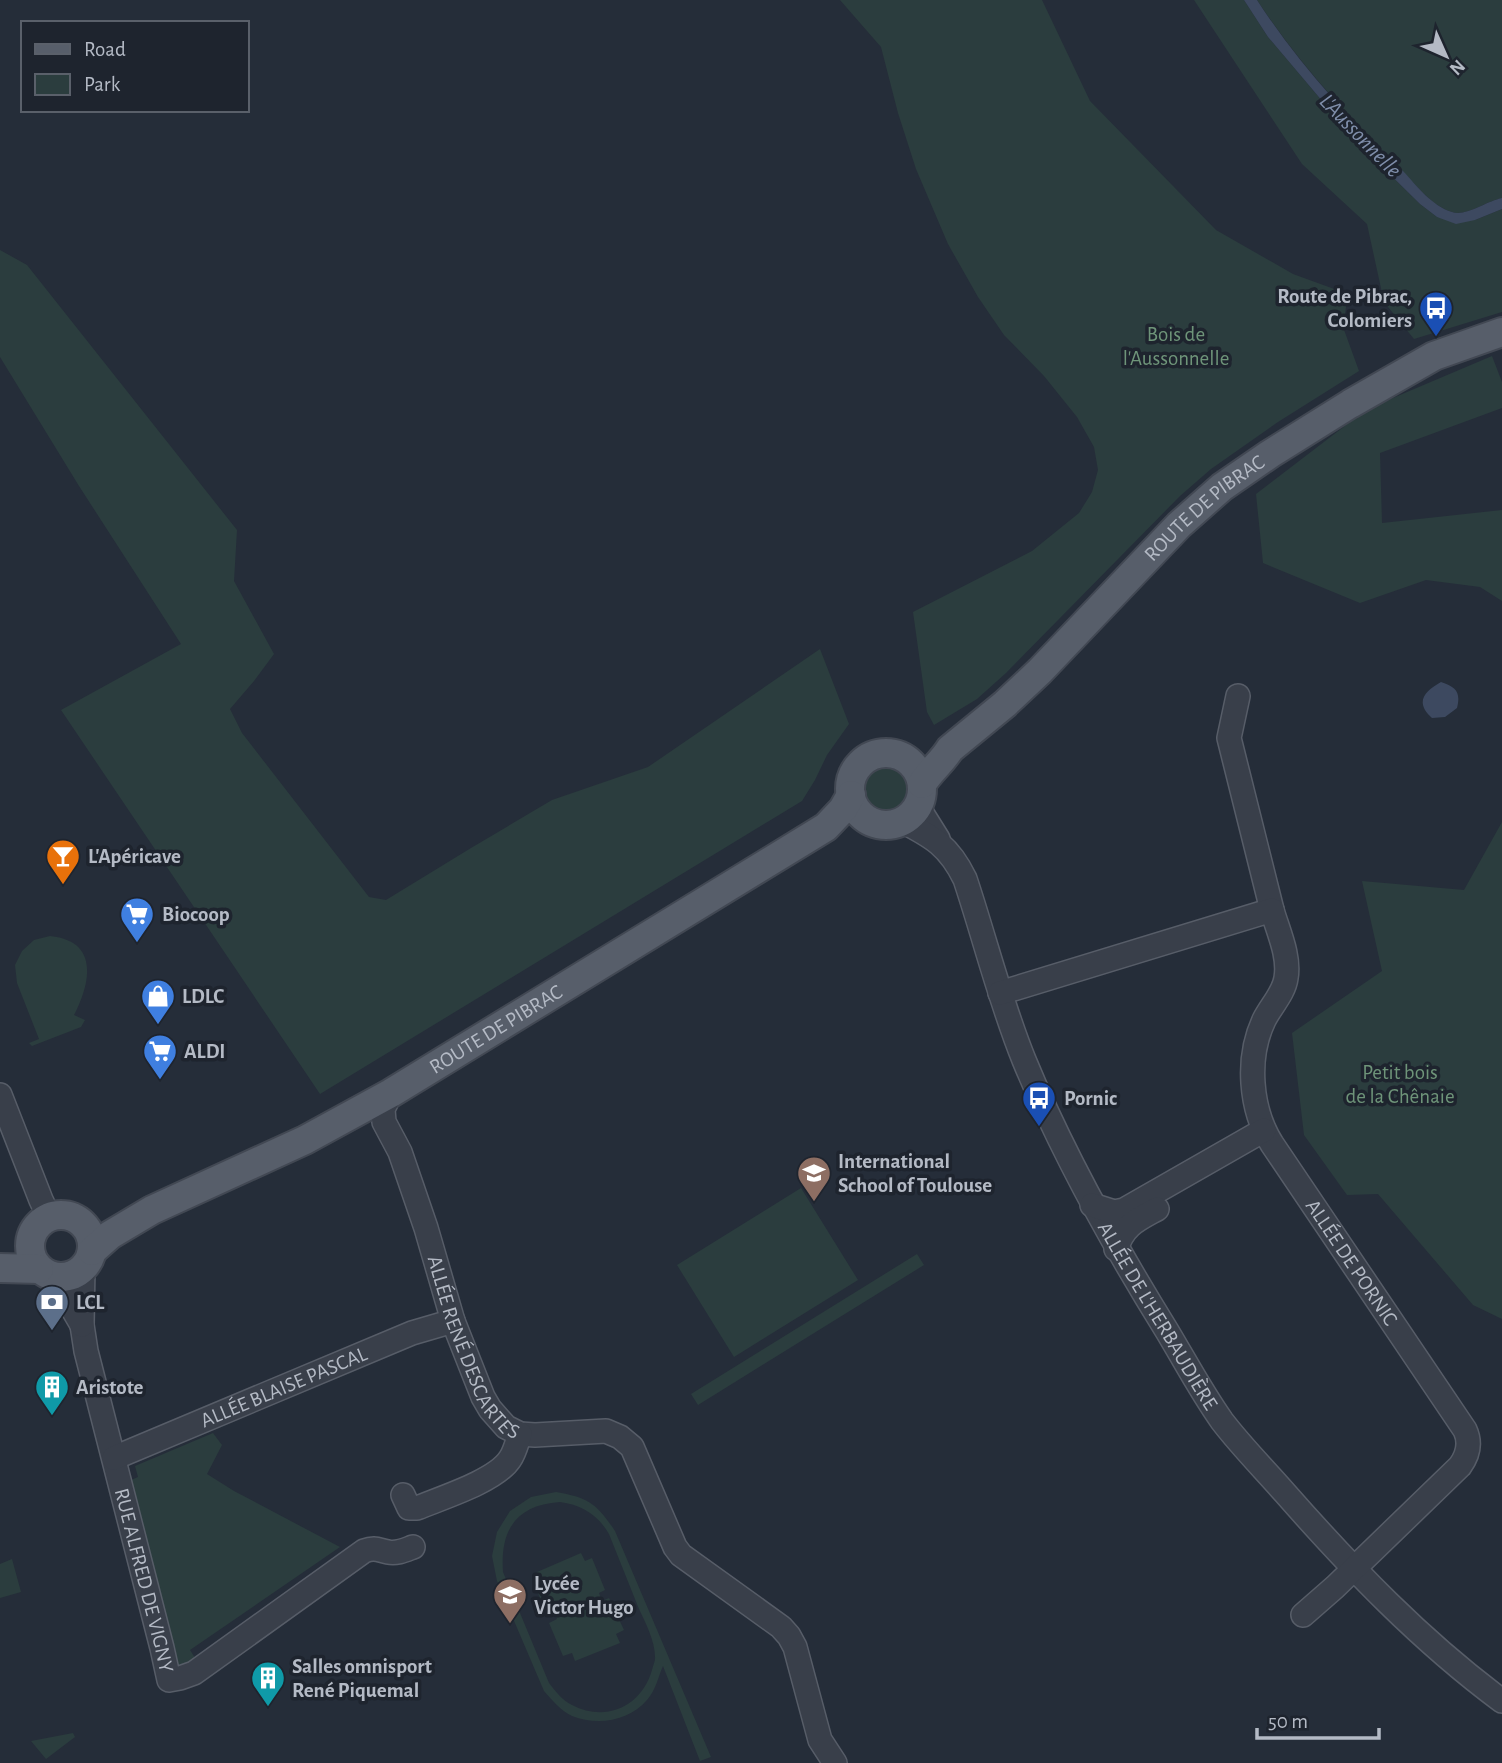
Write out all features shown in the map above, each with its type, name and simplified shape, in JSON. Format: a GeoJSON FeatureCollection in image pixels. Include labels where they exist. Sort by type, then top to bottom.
{"type":"FeatureCollection","features":[{"type":"Feature","properties":{"kind":"main road","name":"ROUTE DE PIBRAC"},"geometry":{"type":"LineString","coordinates":[[914,804],[929,773],[950,749],[1005,705],[1179,524],[1222,487],[1350,404],[1434,356],[1502,332]]}},
{"type":"Feature","properties":{"kind":"main road","name":"ROUTE DE PIBRAC"},"geometry":{"type":"LineString","coordinates":[[907,759],[930,758],[950,749]]}},
{"type":"Feature","properties":{"kind":"main road"},"geometry":{"type":"LineString","coordinates":[[887,753],[907,759],[916,769],[914,804],[884,825],[872,822],[858,811],[851,795],[853,774],[859,765],[877,754],[887,753]]}},
{"type":"Feature","properties":{"kind":"main road","name":"ROUTE DE PIBRAC"},"geometry":{"type":"LineString","coordinates":[[88,1260],[110,1235],[152,1210],[305,1139],[391,1093],[826,827],[843,809],[851,795]]}},
{"type":"Feature","properties":{"kind":"main road","name":"ROUTE DE PIBRAC"},"geometry":{"type":"LineString","coordinates":[[826,827],[855,820],[872,822]]}},
{"type":"Feature","properties":{"kind":"main road","name":"ROUTE DE PIBRAC"},"geometry":{"type":"LineString","coordinates":[[82,1223],[152,1210]]}},
{"type":"Feature","properties":{"kind":"main road"},"geometry":{"type":"LineString","coordinates":[[0,1254],[40,1226],[63,1215],[82,1223],[89,1233],[88,1260],[70,1276],[0,1268]]}},
{"type":"Feature","properties":{"kind":"main road"},"geometry":{"type":"LineString","coordinates":[[40,1226],[30,1253],[47,1273]]}},
{"type":"Feature","properties":{"kind":"street","name":"ALLÉE DE PORNIC"},"geometry":{"type":"LineString","coordinates":[[1238,696],[1229,738],[1287,969],[1281,993],[1263,1022],[1256,1042],[1253,1077],[1259,1115],[1268,1137],[1469,1437],[1467,1455],[1460,1466],[1354,1569]]}},
{"type":"Feature","properties":{"kind":"street","name":"ALLÉE DE L'HERBAUDIÈRE"},"geometry":{"type":"LineString","coordinates":[[914,804],[921,831],[942,845],[954,858],[965,879],[1023,1058],[1064,1150],[1116,1249],[1223,1421],[1354,1569],[1411,1625],[1502,1701]]}},
{"type":"Feature","properties":{"kind":"street"},"geometry":{"type":"LineString","coordinates":[[1000,993],[1272,910]]}},
{"type":"Feature","properties":{"kind":"street","name":"ALLÉE RENÉ DESCARTES"},"geometry":{"type":"LineString","coordinates":[[391,1093],[383,1109],[384,1122],[400,1152],[453,1321],[486,1403],[506,1427],[520,1434],[606,1431],[620,1437],[632,1447],[675,1547],[681,1555],[781,1627],[789,1636],[796,1647],[820,1740],[835,1763]]}},
{"type":"Feature","properties":{"kind":"street"},"geometry":{"type":"LineString","coordinates":[[0,1095],[40,1226]]}},
{"type":"Feature","properties":{"kind":"street"},"geometry":{"type":"LineString","coordinates":[[1092,1205],[1114,1212],[1124,1210],[1268,1137]]}},
{"type":"Feature","properties":{"kind":"street"},"geometry":{"type":"LineString","coordinates":[[1116,1249],[1123,1233],[1132,1223],[1268,1137]]}},
{"type":"Feature","properties":{"kind":"street","name":"RUE ALFRED DE VIGNY"},"geometry":{"type":"LineString","coordinates":[[88,1260],[82,1325],[86,1351],[169,1680],[194,1673],[364,1551],[376,1548],[390,1553],[413,1547]]}},
{"type":"Feature","properties":{"kind":"street","name":"RUE ALFRED DE VIGNY"},"geometry":{"type":"LineString","coordinates":[[47,1273],[82,1325]]}},
{"type":"Feature","properties":{"kind":"street","name":"ALLÉE BLAISE PASCAL"},"geometry":{"type":"LineString","coordinates":[[114,1458],[412,1333],[453,1321]]}},
{"type":"Feature","properties":{"kind":"street"},"geometry":{"type":"LineString","coordinates":[[402,1495],[408,1506],[417,1508],[489,1477],[512,1458],[520,1434]]}},
{"type":"Feature","properties":{"kind":"street"},"geometry":{"type":"LineString","coordinates":[[1303,1615],[1354,1569]]}},
{"type":"Feature","properties":{"kind":"green space","name":"Bois de l'Aussonnelle"},"geometry":{"type":"Polygon","coordinates":[[[840,0],[1042,0],[1090,101],[1216,230],[1293,274],[1348,294],[1343,327],[1359,371],[1278,422],[1211,469],[1180,496],[1006,673],[977,699],[934,725],[927,712],[913,612],[1032,551],[1079,513],[1092,492],[1098,470],[1094,447],[1077,417],[1044,376],[1004,335],[978,297],[948,244],[916,169],[881,47],[840,0]]]}},
{"type":"Feature","properties":{"kind":"green space"},"geometry":{"type":"Polygon","coordinates":[[[1194,0],[1244,0],[1268,37],[1356,141],[1420,204],[1437,217],[1475,220],[1502,209],[1502,312],[1414,339],[1384,302],[1367,224],[1302,164],[1194,0]]]}},
{"type":"Feature","properties":{"kind":"green space"},"geometry":{"type":"Polygon","coordinates":[[[1257,0],[1502,0],[1502,198],[1470,211],[1457,213],[1431,200],[1326,89],[1290,46],[1257,0]]]}},
{"type":"Feature","properties":{"kind":"green space"},"geometry":{"type":"Polygon","coordinates":[[[0,250],[27,265],[237,530],[234,581],[274,654],[230,709],[242,733],[369,897],[386,900],[552,800],[648,767],[820,649],[849,724],[827,755],[802,801],[320,1094],[61,710],[181,644],[0,357],[0,250]]]}},
{"type":"Feature","properties":{"kind":"green space"},"geometry":{"type":"Polygon","coordinates":[[[1492,356],[1502,382],[1502,408],[1380,453],[1382,523],[1502,510],[1502,601],[1480,587],[1426,580],[1360,603],[1263,563],[1256,494],[1367,409],[1492,356]]]}},
{"type":"Feature","properties":{"kind":"green space"},"geometry":{"type":"Polygon","coordinates":[[[887,763],[897,765],[905,771],[911,779],[911,799],[905,807],[897,813],[887,815],[877,813],[869,807],[863,799],[861,789],[863,779],[869,771],[877,765],[887,763]]]}},
{"type":"Feature","properties":{"kind":"green space","name":"Petit bois de la Chênaie"},"geometry":{"type":"Polygon","coordinates":[[[1502,822],[1502,1319],[1473,1305],[1378,1194],[1347,1195],[1304,1135],[1292,1033],[1382,971],[1362,881],[1464,890],[1502,822]]]}},
{"type":"Feature","properties":{"kind":"green space"},"geometry":{"type":"Polygon","coordinates":[[[50,936],[66,939],[84,954],[87,977],[74,1015],[85,1020],[81,1027],[32,1046],[29,1043],[39,1039],[17,983],[15,965],[22,951],[34,940],[50,936]]]}},
{"type":"Feature","properties":{"kind":"green space"},"geometry":{"type":"Polygon","coordinates":[[[801,1188],[858,1280],[734,1357],[677,1265],[801,1188]]]}},
{"type":"Feature","properties":{"kind":"green space"},"geometry":{"type":"Polygon","coordinates":[[[917,1254],[924,1265],[698,1405],[691,1394],[917,1254]]]}},
{"type":"Feature","properties":{"kind":"green space"},"geometry":{"type":"Polygon","coordinates":[[[213,1433],[222,1445],[207,1474],[340,1547],[190,1650],[197,1661],[183,1668],[176,1662],[129,1481],[138,1477],[135,1466],[213,1433]]]}},
{"type":"Feature","properties":{"kind":"green space"},"geometry":{"type":"Polygon","coordinates":[[[556,1492],[584,1500],[597,1508],[615,1531],[711,1757],[700,1761],[663,1666],[655,1688],[647,1700],[631,1713],[612,1720],[592,1721],[572,1716],[544,1691],[497,1581],[492,1556],[497,1532],[510,1511],[531,1497],[556,1492]],[[568,1503],[545,1504],[532,1508],[514,1522],[504,1544],[503,1572],[549,1683],[572,1705],[597,1712],[610,1711],[631,1702],[647,1683],[655,1660],[654,1647],[605,1527],[582,1508],[568,1503]]]}},
{"type":"Feature","properties":{"kind":"green space"},"geometry":{"type":"Polygon","coordinates":[[[581,1553],[585,1561],[592,1558],[605,1590],[599,1593],[602,1601],[609,1598],[624,1630],[616,1634],[620,1643],[575,1661],[572,1653],[563,1656],[549,1623],[557,1619],[554,1612],[547,1615],[534,1583],[540,1580],[537,1572],[581,1553]]]}},
{"type":"Feature","properties":{"kind":"green space"},"geometry":{"type":"Polygon","coordinates":[[[12,1559],[21,1592],[0,1598],[0,1564],[12,1559]]]}},
{"type":"Feature","properties":{"kind":"green space"},"geometry":{"type":"Polygon","coordinates":[[[73,1733],[75,1737],[46,1759],[31,1741],[73,1733]]]}},
{"type":"Feature","properties":{"kind":"water","name":"L'Aussonnelle"},"geometry":{"type":"Polygon","coordinates":[[[1244,0],[1257,0],[1325,90],[1431,200],[1457,213],[1470,211],[1502,198],[1502,209],[1456,224],[1437,217],[1420,204],[1356,141],[1268,37],[1244,0]]]}},
{"type":"Feature","properties":{"kind":"water"},"geometry":{"type":"Polygon","coordinates":[[[1441,682],[1456,691],[1457,708],[1445,717],[1432,718],[1424,707],[1424,697],[1441,682]]]}},
{"type":"Feature","properties":{"kind":"place","name":"Route de Pibrac, Colomiers"},"geometry":{"type":"Point","coordinates":[1436,338]}},
{"type":"Feature","properties":{"kind":"place","name":"L'Apéricave"},"geometry":{"type":"Point","coordinates":[63,886]}},
{"type":"Feature","properties":{"kind":"place","name":"Biocoop"},"geometry":{"type":"Point","coordinates":[137,944]}},
{"type":"Feature","properties":{"kind":"place","name":"LDLC"},"geometry":{"type":"Point","coordinates":[158,1026]}},
{"type":"Feature","properties":{"kind":"place","name":"ALDI"},"geometry":{"type":"Point","coordinates":[160,1081]}},
{"type":"Feature","properties":{"kind":"place","name":"Pornic"},"geometry":{"type":"Point","coordinates":[1039,1128]}},
{"type":"Feature","properties":{"kind":"place","name":"International School of Toulouse"},"geometry":{"type":"Point","coordinates":[814,1203]}},
{"type":"Feature","properties":{"kind":"place","name":"LCL"},"geometry":{"type":"Point","coordinates":[52,1332]}},
{"type":"Feature","properties":{"kind":"place","name":"Aristote"},"geometry":{"type":"Point","coordinates":[52,1417]}},
{"type":"Feature","properties":{"kind":"place","name":"Lycée Victor Hugo"},"geometry":{"type":"Point","coordinates":[510,1625]}},
{"type":"Feature","properties":{"kind":"place","name":"Salles omnisport René Piquemal"},"geometry":{"type":"Point","coordinates":[268,1708]}}]}
